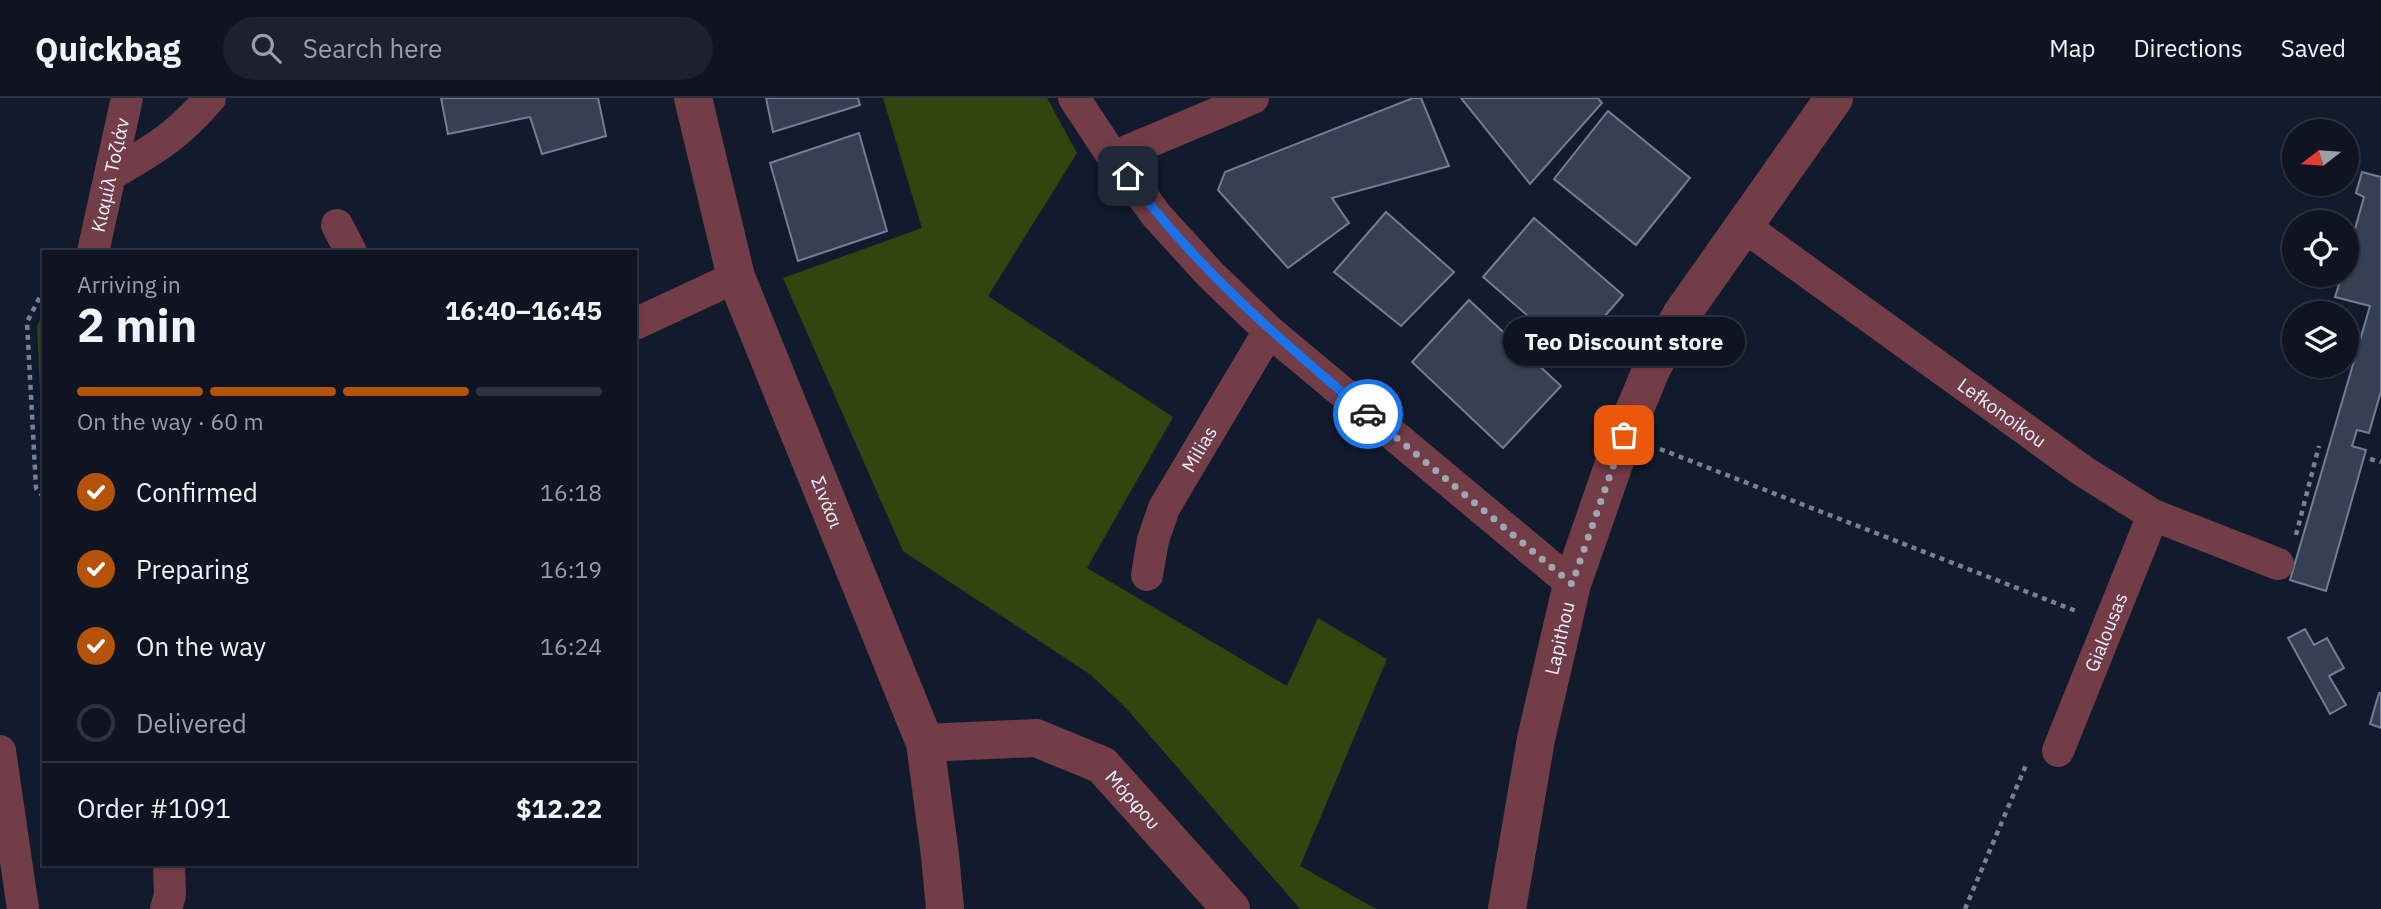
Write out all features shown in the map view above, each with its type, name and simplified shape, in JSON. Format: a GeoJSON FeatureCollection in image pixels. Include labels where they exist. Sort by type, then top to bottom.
{"type":"FeatureCollection","features":[{"type":"Feature","properties":{"kind":"street","name":"Κιαμίλ Τοζιάν"},"geometry":{"type":"LineString","coordinates":[[93,250],[127,98]]}},
{"type":"Feature","properties":{"kind":"street"},"geometry":{"type":"LineString","coordinates":[[110,175],[157,148],[180,131],[211,98]]}},
{"type":"Feature","properties":{"kind":"street","name":"Σινάσι"},"geometry":{"type":"LineString","coordinates":[[693,98],[736,277],[925,743],[945,909]]}},
{"type":"Feature","properties":{"kind":"street"},"geometry":{"type":"LineString","coordinates":[[1074,98],[1157,216],[1210,274],[1269,331],[1572,584]]}},
{"type":"Feature","properties":{"kind":"street"},"geometry":{"type":"LineString","coordinates":[[1113,157],[1253,98]]}},
{"type":"Feature","properties":{"kind":"street","name":"Lapithou"},"geometry":{"type":"LineString","coordinates":[[1507,909],[1536,739],[1572,584],[1624,435],[1652,368],[1681,315],[1833,98]]}},
{"type":"Feature","properties":{"kind":"street","name":"Lefkonoikou"},"geometry":{"type":"LineString","coordinates":[[1745,227],[2082,471],[2153,515],[2278,564]]}},
{"type":"Feature","properties":{"kind":"street"},"geometry":{"type":"LineString","coordinates":[[637,323],[736,277]]}},
{"type":"Feature","properties":{"kind":"street","name":"Milias"},"geometry":{"type":"LineString","coordinates":[[1147,575],[1153,540],[1164,508],[1269,331]]}},
{"type":"Feature","properties":{"kind":"street","name":"Gialousas"},"geometry":{"type":"LineString","coordinates":[[2058,751],[2153,515]]}},
{"type":"Feature","properties":{"kind":"street","name":"Μόρφου"},"geometry":{"type":"LineString","coordinates":[[925,743],[1036,738],[1102,765],[1231,909]]}},
{"type":"Feature","properties":{"kind":"street"},"geometry":{"type":"LineString","coordinates":[[0,751],[23,909]]}},
{"type":"Feature","properties":{"kind":"street"},"geometry":{"type":"LineString","coordinates":[[166,909],[170,895],[169,866]]}},
{"type":"Feature","properties":{"kind":"path"},"geometry":{"type":"LineString","coordinates":[[42,293],[27,322],[36,488],[42,496]]}},
{"type":"Feature","properties":{"kind":"path"},"geometry":{"type":"LineString","coordinates":[[1624,435],[2109,624]]}},
{"type":"Feature","properties":{"kind":"path"},"geometry":{"type":"LineString","coordinates":[[2278,564],[2287,567],[2319,446]]}},
{"type":"Feature","properties":{"kind":"path"},"geometry":{"type":"LineString","coordinates":[[2370,459],[2381,462]]}},
{"type":"Feature","properties":{"kind":"path"},"geometry":{"type":"LineString","coordinates":[[1965,909],[2024,766],[2058,751]]}},
{"type":"Feature","properties":{"kind":"green space"},"geometry":{"type":"Polygon","coordinates":[[[883,98],[1047,98],[1077,153],[988,296],[1173,417],[1087,568],[1287,686],[1318,618],[1387,659],[1300,866],[1376,909],[1300,909],[1126,708],[1091,675],[903,551],[783,278],[922,228],[883,98]]]}},
{"type":"Feature","properties":{"kind":"green space"},"geometry":{"type":"Polygon","coordinates":[[[42,315],[42,439],[37,326],[42,315]]]}},
{"type":"Feature","properties":{"kind":"building"},"geometry":{"type":"Polygon","coordinates":[[[441,98],[598,98],[606,136],[542,154],[530,117],[448,134],[441,98]]]}},
{"type":"Feature","properties":{"kind":"building"},"geometry":{"type":"Polygon","coordinates":[[[766,98],[858,98],[860,105],[773,132],[766,98]]]}},
{"type":"Feature","properties":{"kind":"building"},"geometry":{"type":"Polygon","coordinates":[[[1413,98],[1421,98],[1449,166],[1332,198],[1349,223],[1288,268],[1218,190],[1225,172],[1413,98]]]}},
{"type":"Feature","properties":{"kind":"building"},"geometry":{"type":"Polygon","coordinates":[[[1461,98],[1598,98],[1602,103],[1530,184],[1461,98]]]}},
{"type":"Feature","properties":{"kind":"building"},"geometry":{"type":"Polygon","coordinates":[[[1608,111],[1690,178],[1636,245],[1554,179],[1608,111]]]}},
{"type":"Feature","properties":{"kind":"building"},"geometry":{"type":"Polygon","coordinates":[[[859,133],[887,231],[798,261],[770,163],[859,133]]]}},
{"type":"Feature","properties":{"kind":"building"},"geometry":{"type":"Polygon","coordinates":[[[2362,172],[2381,177],[2381,391],[2369,433],[2357,430],[2352,446],[2366,450],[2326,591],[2290,580],[2349,378],[2359,378],[2359,344],[2370,306],[2359,301],[2335,297],[2338,287],[2359,287],[2359,215],[2364,197],[2359,194],[2362,172]]]}},
{"type":"Feature","properties":{"kind":"building"},"geometry":{"type":"Polygon","coordinates":[[[1386,212],[1454,272],[1401,326],[1334,272],[1386,212]]]}},
{"type":"Feature","properties":{"kind":"building"},"geometry":{"type":"Polygon","coordinates":[[[1534,218],[1623,295],[1572,354],[1483,277],[1534,218]]]}},
{"type":"Feature","properties":{"kind":"building"},"geometry":{"type":"Polygon","coordinates":[[[1469,300],[1561,386],[1503,448],[1412,362],[1469,300]]]}},
{"type":"Feature","properties":{"kind":"building"},"geometry":{"type":"Polygon","coordinates":[[[2305,629],[2314,645],[2327,638],[2344,668],[2329,676],[2346,705],[2330,714],[2288,638],[2305,629]]]}},
{"type":"Feature","properties":{"kind":"building"},"geometry":{"type":"Polygon","coordinates":[[[2381,693],[2381,728],[2370,724],[2381,693]]]}},
{"type":"Feature","properties":{"kind":"way so far"},"geometry":{"type":"LineString","coordinates":[[1368,414],[1572,584],[1624,435]]}},
{"type":"Feature","properties":{"kind":"place","name":"Teo Discount store"},"geometry":{"type":"Point","coordinates":[1624,435]}},
{"type":"Feature","properties":{"kind":"route"},"geometry":{"type":"LineString","coordinates":[[1128,176],[1157,216],[1210,274],[1269,331],[1368,414]]}}]}
